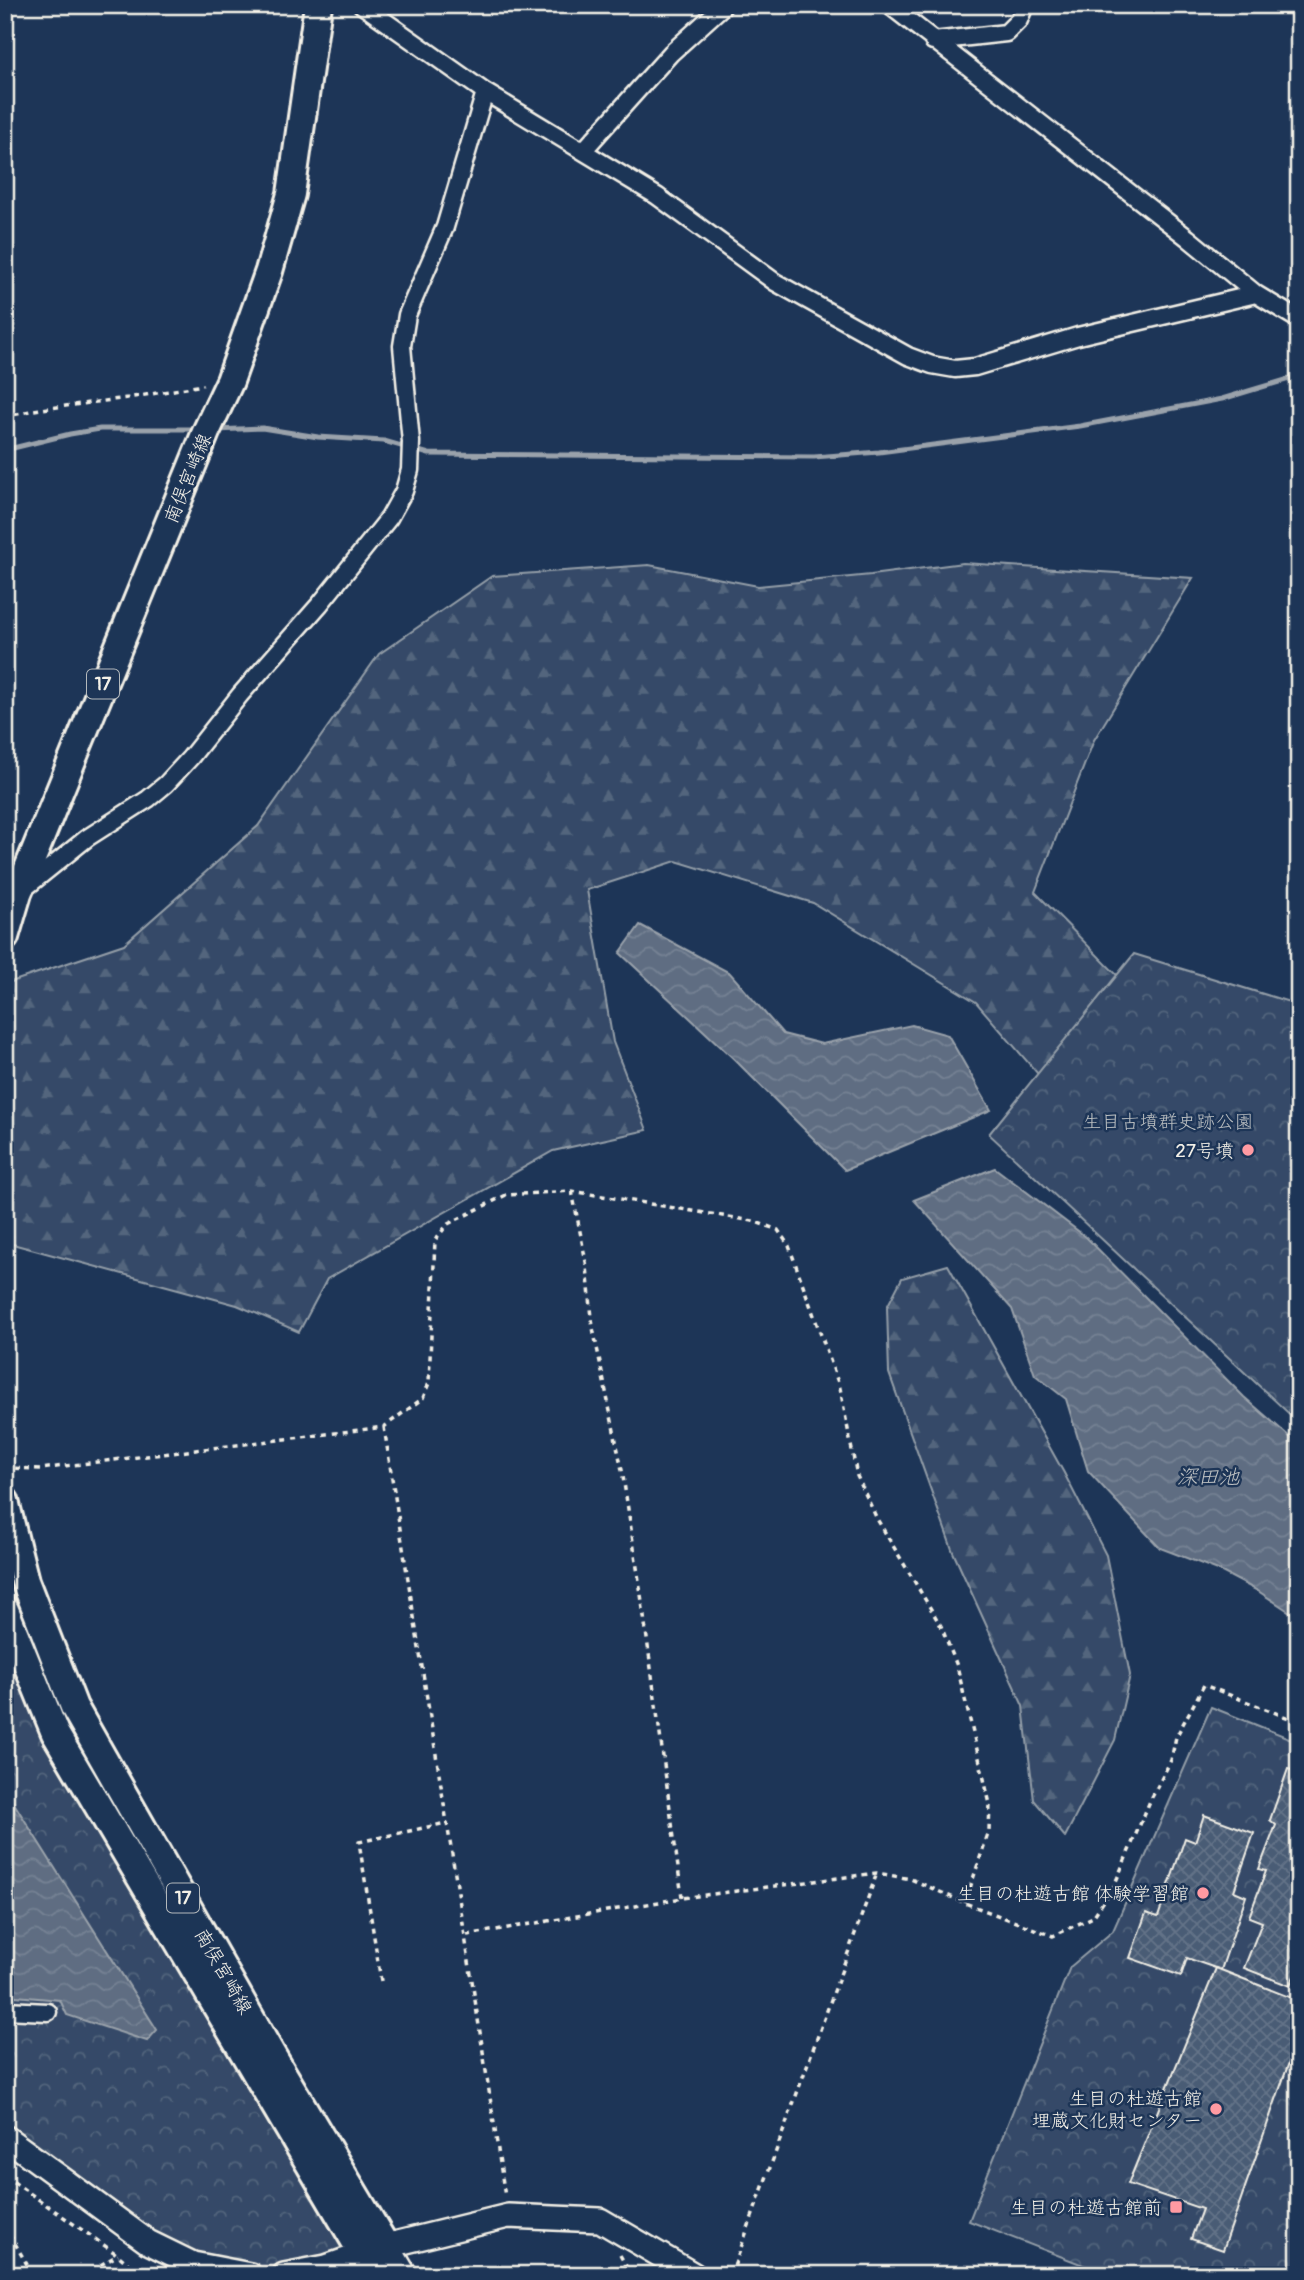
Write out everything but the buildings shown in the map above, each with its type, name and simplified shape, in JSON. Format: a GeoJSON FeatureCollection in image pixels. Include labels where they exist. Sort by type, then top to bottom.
{"type":"FeatureCollection","features":[{"type":"Feature","properties":{"kind":"main road","name":"南俣宮崎線"},"geometry":{"type":"LineString","coordinates":[[5,937],[12,895],[205,432],[228,385],[269,271],[291,194],[318,5]]}},
{"type":"Feature","properties":{"kind":"main road","name":"南俣宮崎線"},"geometry":{"type":"LineString","coordinates":[[5,1502],[26,1581],[74,1707],[273,2057],[375,2259]]}},
{"type":"Feature","properties":{"kind":"main road","name":"南俣宮崎線"},"geometry":{"type":"LineString","coordinates":[[5,1610],[55,1734],[375,2259],[403,2275]]}},
{"type":"Feature","properties":{"kind":"street"},"geometry":{"type":"LineString","coordinates":[[362,5],[485,92],[657,195],[775,282],[908,356],[955,369],[975,367],[1079,336],[1256,294]]}},
{"type":"Feature","properties":{"kind":"street"},"geometry":{"type":"LineString","coordinates":[[583,151],[671,53],[724,5]]}},
{"type":"Feature","properties":{"kind":"street"},"geometry":{"type":"LineString","coordinates":[[889,5],[1188,237],[1256,294],[1299,320]]}},
{"type":"Feature","properties":{"kind":"street"},"geometry":{"type":"LineString","coordinates":[[933,41],[1006,33],[1019,20],[1025,5]]}},
{"type":"Feature","properties":{"kind":"street"},"geometry":{"type":"LineString","coordinates":[[12,895],[25,891],[87,838],[148,799],[166,784],[389,518],[404,491],[410,470],[411,442],[402,346],[407,315],[445,227],[485,92]]}},
{"type":"Feature","properties":{"kind":"street"},"geometry":{"type":"LineString","coordinates":[[5,2010],[48,2012]]}},
{"type":"Feature","properties":{"kind":"street"},"geometry":{"type":"LineString","coordinates":[[5,2137],[148,2242],[193,2264],[250,2275]]}},
{"type":"Feature","properties":{"kind":"street"},"geometry":{"type":"LineString","coordinates":[[284,2275],[375,2259],[508,2217],[600,2220],[694,2275]]}},
{"type":"Feature","properties":{"kind":"path"},"geometry":{"type":"LineString","coordinates":[[5,417],[34,410],[228,385]]}},
{"type":"Feature","properties":{"kind":"path"},"geometry":{"type":"LineString","coordinates":[[572,1191],[587,1266],[593,1328],[622,1470],[682,1898]]}},
{"type":"Feature","properties":{"kind":"path"},"geometry":{"type":"LineString","coordinates":[[5,1468],[40,1469],[384,1427],[423,1398],[429,1383],[435,1240],[448,1224],[506,1195],[572,1191],[753,1221],[778,1230],[789,1246],[840,1388],[857,1476],[877,1519],[941,1626],[957,1666],[990,1804],[989,1831],[965,1903]]}},
{"type":"Feature","properties":{"kind":"path"},"geometry":{"type":"LineString","coordinates":[[384,1427],[446,1823],[467,1935],[508,2217]]}},
{"type":"Feature","properties":{"kind":"path"},"geometry":{"type":"LineString","coordinates":[[467,1935],[682,1898],[877,1873],[911,1879],[965,1903],[1054,1936],[1093,1917],[1114,1886],[1150,1801],[1171,1760],[1176,1737],[1204,1685],[1299,1722]]}},
{"type":"Feature","properties":{"kind":"path"},"geometry":{"type":"LineString","coordinates":[[381,1982],[359,1842],[446,1823]]}},
{"type":"Feature","properties":{"kind":"path"},"geometry":{"type":"LineString","coordinates":[[731,2275],[877,1873]]}},
{"type":"Feature","properties":{"kind":"path"},"geometry":{"type":"LineString","coordinates":[[5,2176],[118,2255],[142,2275]]}},
{"type":"Feature","properties":{"kind":"path"},"geometry":{"type":"LineString","coordinates":[[5,2226],[33,2275]]}},
{"type":"Feature","properties":{"kind":"path"},"geometry":{"type":"LineString","coordinates":[[83,2275],[118,2255]]}},
{"type":"Feature","properties":{"kind":"green space"},"geometry":{"type":"Polygon","coordinates":[[[963,563],[1193,578],[1094,740],[1035,892],[1189,1048],[1224,1290],[976,1002],[813,903],[676,861],[587,890],[613,1042],[647,1130],[553,1151],[327,1279],[299,1332],[237,1305],[5,1242],[5,984],[124,944],[258,826],[379,654],[492,576],[649,565],[758,586],[963,563]]]}},
{"type":"Feature","properties":{"kind":"green space","name":"生目古墳群史跡公園"},"geometry":{"type":"Polygon","coordinates":[[[1134,954],[1299,1005],[1299,1423],[989,1134],[1134,954]]]}},
{"type":"Feature","properties":{"kind":"green space"},"geometry":{"type":"Polygon","coordinates":[[[948,1265],[1064,1473],[1106,1555],[1130,1675],[1115,1740],[1065,1837],[1034,1800],[1023,1706],[953,1552],[889,1373],[887,1307],[902,1278],[948,1265]]]}},
{"type":"Feature","properties":{"kind":"green space"},"geometry":{"type":"Polygon","coordinates":[[[5,1610],[55,1734],[364,2255],[284,2275],[250,2275],[193,2264],[5,2137],[5,1610]]]}},
{"type":"Feature","properties":{"kind":"green space"},"geometry":{"type":"Polygon","coordinates":[[[1211,1707],[1299,1742],[1299,2275],[1109,2275],[969,2221],[1070,1967],[1113,1931],[1211,1707]]]}},
{"type":"Feature","properties":{"kind":"water"},"geometry":{"type":"Polygon","coordinates":[[[640,925],[730,973],[783,1034],[822,1044],[912,1025],[948,1035],[991,1110],[845,1170],[734,1059],[620,953],[640,925]]]}},
{"type":"Feature","properties":{"kind":"water","name":"深田池"},"geometry":{"type":"Polygon","coordinates":[[[995,1168],[1086,1237],[1244,1397],[1299,1445],[1299,1618],[1258,1591],[1218,1570],[1160,1548],[1088,1471],[1066,1399],[1035,1375],[1012,1309],[914,1200],[995,1168]]]}},
{"type":"Feature","properties":{"kind":"water"},"geometry":{"type":"Polygon","coordinates":[[[5,1789],[157,2030],[147,2041],[67,2015],[60,2000],[5,1995],[5,1789]]]}},
{"type":"Feature","properties":{"kind":"waterway"},"geometry":{"type":"LineString","coordinates":[[216,430],[262,428],[318,437],[384,441],[429,454],[814,457],[879,452],[1080,426],[1222,399],[1299,376]]}},
{"type":"Feature","properties":{"kind":"waterway"},"geometry":{"type":"LineString","coordinates":[[5,450],[100,429],[199,429]]}},
{"type":"Feature","properties":{"kind":"place","name":"27号墳"},"geometry":{"type":"Point","coordinates":[1248,1150]}},
{"type":"Feature","properties":{"kind":"place","name":"生目の杜遊古館 体験学習館"},"geometry":{"type":"Point","coordinates":[1203,1893]}},
{"type":"Feature","properties":{"kind":"place","name":"生目の杜遊古館 埋蔵文化財センター"},"geometry":{"type":"Point","coordinates":[1216,2109]}},
{"type":"Feature","properties":{"kind":"place","name":"生目の杜遊古館前"},"geometry":{"type":"Point","coordinates":[1176,2207]}}]}
